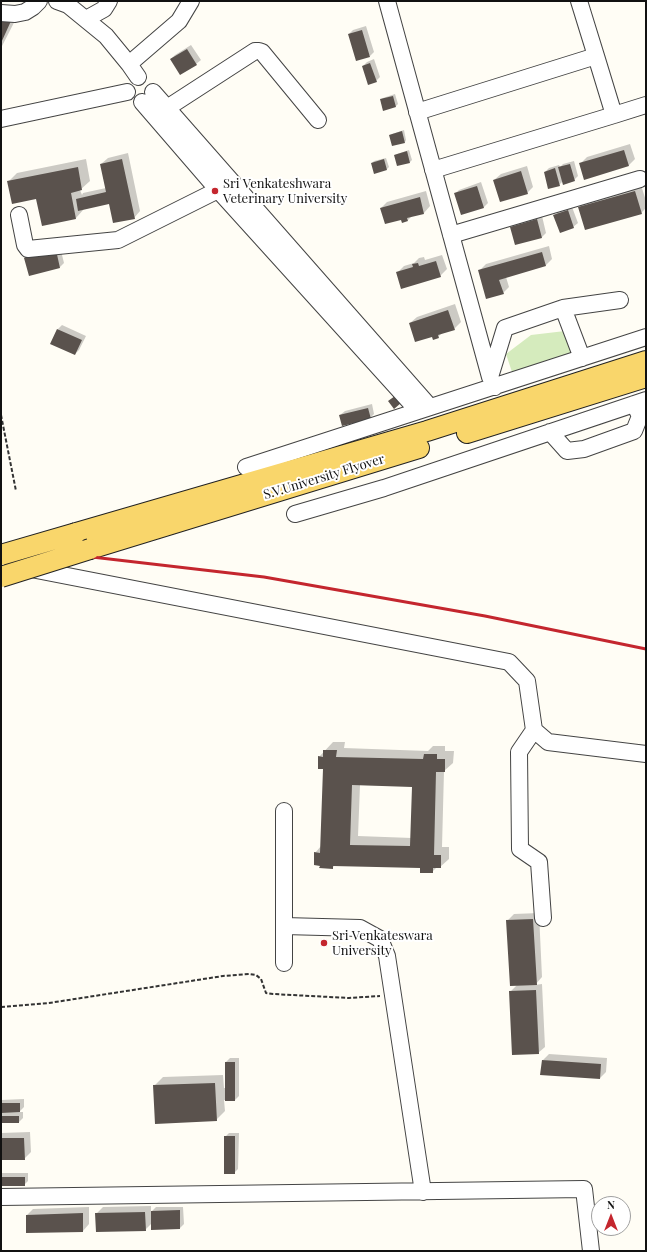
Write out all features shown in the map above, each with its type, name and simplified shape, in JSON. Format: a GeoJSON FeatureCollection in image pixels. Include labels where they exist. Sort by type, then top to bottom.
{"type":"FeatureCollection","features":[{"type":"Feature","properties":{"kind":"main road","name":"S.V.University Flyover"},"geometry":{"type":"LineString","coordinates":[[1,555],[427,431],[646,361]]}},
{"type":"Feature","properties":{"kind":"main road","name":"S.V.University Flyover"},"geometry":{"type":"LineString","coordinates":[[1,577],[646,377]]}},
{"type":"Feature","properties":{"kind":"street"},"geometry":{"type":"LineString","coordinates":[[1,13],[16,14],[24,12],[33,7],[39,1]]}},
{"type":"Feature","properties":{"kind":"street"},"geometry":{"type":"LineString","coordinates":[[57,1],[68,5],[106,36],[134,70],[149,80],[151,84],[147,97]]}},
{"type":"Feature","properties":{"kind":"street"},"geometry":{"type":"LineString","coordinates":[[86,19],[104,9],[109,1]]}},
{"type":"Feature","properties":{"kind":"street"},"geometry":{"type":"LineString","coordinates":[[191,1],[179,21],[134,70],[128,84],[127,92],[133,100],[147,97],[166,108],[424,409]]}},
{"type":"Feature","properties":{"kind":"street"},"geometry":{"type":"LineString","coordinates":[[387,1],[492,382]]}},
{"type":"Feature","properties":{"kind":"street"},"geometry":{"type":"LineString","coordinates":[[579,1],[614,115]]}},
{"type":"Feature","properties":{"kind":"street"},"geometry":{"type":"LineString","coordinates":[[166,108],[259,51],[262,52],[318,120]]}},
{"type":"Feature","properties":{"kind":"street"},"geometry":{"type":"LineString","coordinates":[[417,112],[596,56]]}},
{"type":"Feature","properties":{"kind":"street"},"geometry":{"type":"LineString","coordinates":[[1,119],[127,92]]}},
{"type":"Feature","properties":{"kind":"street"},"geometry":{"type":"LineString","coordinates":[[147,97],[218,190],[424,409]]}},
{"type":"Feature","properties":{"kind":"street"},"geometry":{"type":"LineString","coordinates":[[433,170],[646,105]]}},
{"type":"Feature","properties":{"kind":"street"},"geometry":{"type":"LineString","coordinates":[[451,235],[640,179]]}},
{"type":"Feature","properties":{"kind":"street"},"geometry":{"type":"LineString","coordinates":[[19,215],[25,245],[28,249],[118,240],[218,190]]}},
{"type":"Feature","properties":{"kind":"street"},"geometry":{"type":"LineString","coordinates":[[492,382],[505,328],[563,308],[620,300]]}},
{"type":"Feature","properties":{"kind":"street"},"geometry":{"type":"LineString","coordinates":[[563,308],[582,358]]}},
{"type":"Feature","properties":{"kind":"street"},"geometry":{"type":"LineString","coordinates":[[246,467],[424,409],[492,382],[582,358],[646,337]]}},
{"type":"Feature","properties":{"kind":"street"},"geometry":{"type":"LineString","coordinates":[[550,432],[567,451],[584,449],[634,431],[640,406]]}},
{"type":"Feature","properties":{"kind":"street"},"geometry":{"type":"LineString","coordinates":[[295,514],[384,488],[550,432],[640,406]]}},
{"type":"Feature","properties":{"kind":"street"},"geometry":{"type":"LineString","coordinates":[[640,406],[646,432]]}},
{"type":"Feature","properties":{"kind":"street"},"geometry":{"type":"LineString","coordinates":[[1,563],[508,662],[527,681],[534,730],[548,742],[646,754]]}},
{"type":"Feature","properties":{"kind":"street"},"geometry":{"type":"LineString","coordinates":[[534,730],[519,752],[520,849],[539,862],[543,918]]}},
{"type":"Feature","properties":{"kind":"street"},"geometry":{"type":"LineString","coordinates":[[284,811],[284,963]]}},
{"type":"Feature","properties":{"kind":"street"},"geometry":{"type":"LineString","coordinates":[[284,926],[360,928],[380,939],[387,956],[423,1192]]}},
{"type":"Feature","properties":{"kind":"street"},"geometry":{"type":"LineString","coordinates":[[1,1197],[584,1189],[591,1251]]}},
{"type":"Feature","properties":{"kind":"path"},"geometry":{"type":"LineString","coordinates":[[1,415],[16,491]]}},
{"type":"Feature","properties":{"kind":"path"},"geometry":{"type":"LineString","coordinates":[[1,1007],[49,1003],[223,976],[249,974],[256,975],[261,979],[266,993],[349,998],[393,996]]}},
{"type":"Feature","properties":{"kind":"green space"},"geometry":{"type":"Polygon","coordinates":[[[565,331],[575,358],[514,378],[506,354],[531,335],[565,331]]]}},
{"type":"Feature","properties":{"kind":"building"},"geometry":{"type":"Polygon","coordinates":[[[1,17],[11,21],[1,43],[1,17]]]}},
{"type":"Feature","properties":{"kind":"building"},"geometry":{"type":"Polygon","coordinates":[[[362,30],[370,57],[356,61],[348,34],[362,30]]]}},
{"type":"Feature","properties":{"kind":"building"},"geometry":{"type":"Polygon","coordinates":[[[187,49],[197,65],[180,75],[170,59],[187,49]]]}},
{"type":"Feature","properties":{"kind":"building"},"geometry":{"type":"Polygon","coordinates":[[[370,63],[377,82],[368,85],[362,66],[370,63]]]}},
{"type":"Feature","properties":{"kind":"building"},"geometry":{"type":"Polygon","coordinates":[[[393,96],[396,107],[383,111],[380,99],[393,96]]]}},
{"type":"Feature","properties":{"kind":"building"},"geometry":{"type":"Polygon","coordinates":[[[402,131],[405,143],[392,146],[389,135],[402,131]]]}},
{"type":"Feature","properties":{"kind":"building"},"geometry":{"type":"Polygon","coordinates":[[[624,150],[629,166],[584,180],[579,163],[624,150]]]}},
{"type":"Feature","properties":{"kind":"building"},"geometry":{"type":"Polygon","coordinates":[[[407,151],[410,163],[397,166],[394,155],[407,151]]]}},
{"type":"Feature","properties":{"kind":"building"},"geometry":{"type":"Polygon","coordinates":[[[122,159],[135,219],[113,223],[109,204],[78,211],[76,199],[106,192],[100,164],[122,159]]]}},
{"type":"Feature","properties":{"kind":"building"},"geometry":{"type":"Polygon","coordinates":[[[384,159],[387,170],[374,174],[371,163],[384,159]]]}},
{"type":"Feature","properties":{"kind":"building"},"geometry":{"type":"Polygon","coordinates":[[[570,164],[575,181],[563,185],[558,167],[570,164]]]}},
{"type":"Feature","properties":{"kind":"building"},"geometry":{"type":"Polygon","coordinates":[[[78,167],[82,190],[71,193],[76,219],[42,226],[36,199],[12,204],[7,181],[78,167]]]}},
{"type":"Feature","properties":{"kind":"building"},"geometry":{"type":"Polygon","coordinates":[[[555,168],[560,186],[548,189],[544,172],[555,168]]]}},
{"type":"Feature","properties":{"kind":"building"},"geometry":{"type":"Polygon","coordinates":[[[521,171],[528,194],[500,202],[493,180],[521,171]]]}},
{"type":"Feature","properties":{"kind":"building"},"geometry":{"type":"Polygon","coordinates":[[[477,186],[484,208],[461,215],[454,193],[477,186]]]}},
{"type":"Feature","properties":{"kind":"building"},"geometry":{"type":"Polygon","coordinates":[[[635,191],[642,214],[585,230],[578,207],[635,191]]]}},
{"type":"Feature","properties":{"kind":"building"},"geometry":{"type":"Polygon","coordinates":[[[420,197],[424,214],[407,218],[408,221],[402,223],[401,220],[385,224],[380,208],[420,197]]]}},
{"type":"Feature","properties":{"kind":"building"},"geometry":{"type":"Polygon","coordinates":[[[568,210],[574,228],[560,233],[553,215],[568,210]]]}},
{"type":"Feature","properties":{"kind":"building"},"geometry":{"type":"Polygon","coordinates":[[[537,219],[542,238],[515,245],[510,227],[537,219]]]}},
{"type":"Feature","properties":{"kind":"building"},"geometry":{"type":"Polygon","coordinates":[[[56,250],[60,268],[29,276],[24,258],[56,250]]]}},
{"type":"Feature","properties":{"kind":"building"},"geometry":{"type":"Polygon","coordinates":[[[542,252],[546,266],[499,280],[504,294],[486,299],[478,270],[542,252]]]}},
{"type":"Feature","properties":{"kind":"building"},"geometry":{"type":"Polygon","coordinates":[[[436,261],[441,277],[401,289],[396,272],[413,267],[412,264],[418,263],[419,266],[436,261]]]}},
{"type":"Feature","properties":{"kind":"building"},"geometry":{"type":"Polygon","coordinates":[[[448,310],[455,330],[438,335],[439,338],[433,340],[432,337],[415,342],[409,323],[448,310]]]}},
{"type":"Feature","properties":{"kind":"building"},"geometry":{"type":"Polygon","coordinates":[[[57,329],[82,340],[75,355],[50,344],[57,329]]]}},
{"type":"Feature","properties":{"kind":"building"},"geometry":{"type":"Polygon","coordinates":[[[395,396],[401,403],[394,409],[388,401],[395,396]]]}},
{"type":"Feature","properties":{"kind":"building"},"geometry":{"type":"Polygon","coordinates":[[[368,408],[371,419],[342,426],[339,415],[368,408]]]}},
{"type":"Feature","properties":{"kind":"building"},"geometry":{"type":"Polygon","coordinates":[[[323,750],[337,750],[336,757],[423,759],[424,754],[437,754],[437,759],[445,759],[445,772],[436,772],[434,855],[441,855],[441,868],[433,868],[433,873],[420,873],[420,868],[333,866],[333,869],[319,868],[320,866],[314,865],[314,852],[320,853],[323,769],[318,769],[318,756],[323,757],[323,750]],[[352,785],[350,845],[410,846],[412,787],[352,785]]]}},
{"type":"Feature","properties":{"kind":"building"},"geometry":{"type":"Polygon","coordinates":[[[533,919],[537,985],[510,986],[506,920],[533,919]]]}},
{"type":"Feature","properties":{"kind":"building"},"geometry":{"type":"Polygon","coordinates":[[[536,990],[539,1054],[512,1055],[509,991],[536,990]]]}},
{"type":"Feature","properties":{"kind":"building"},"geometry":{"type":"Polygon","coordinates":[[[542,1060],[601,1064],[600,1079],[540,1075],[542,1060]]]}},
{"type":"Feature","properties":{"kind":"building"},"geometry":{"type":"Polygon","coordinates":[[[225,1062],[235,1062],[235,1101],[225,1101],[225,1062]]]}},
{"type":"Feature","properties":{"kind":"building"},"geometry":{"type":"Polygon","coordinates":[[[215,1083],[217,1121],[155,1124],[153,1085],[215,1083]]]}},
{"type":"Feature","properties":{"kind":"building"},"geometry":{"type":"Polygon","coordinates":[[[1,1103],[20,1103],[20,1112],[1,1113],[1,1103]]]}},
{"type":"Feature","properties":{"kind":"building"},"geometry":{"type":"Polygon","coordinates":[[[1,1116],[19,1116],[19,1123],[1,1123],[1,1116]]]}},
{"type":"Feature","properties":{"kind":"building"},"geometry":{"type":"Polygon","coordinates":[[[224,1136],[235,1136],[235,1174],[224,1174],[224,1136]]]}},
{"type":"Feature","properties":{"kind":"building"},"geometry":{"type":"Polygon","coordinates":[[[1,1138],[24,1138],[25,1160],[1,1160],[1,1138]]]}},
{"type":"Feature","properties":{"kind":"building"},"geometry":{"type":"Polygon","coordinates":[[[1,1177],[25,1177],[25,1186],[1,1186],[1,1177]]]}},
{"type":"Feature","properties":{"kind":"building"},"geometry":{"type":"Polygon","coordinates":[[[180,1210],[180,1229],[151,1230],[151,1211],[180,1210]]]}},
{"type":"Feature","properties":{"kind":"building"},"geometry":{"type":"Polygon","coordinates":[[[145,1212],[146,1231],[96,1232],[95,1213],[145,1212]]]}},
{"type":"Feature","properties":{"kind":"building"},"geometry":{"type":"Polygon","coordinates":[[[83,1213],[83,1232],[26,1233],[26,1215],[83,1213]]]}},
{"type":"Feature","properties":{"kind":"railway"},"geometry":{"type":"LineString","coordinates":[[1,551],[92,557],[264,577],[485,616],[646,649]]}},
{"type":"Feature","properties":{"kind":"place","name":"Sri Venkateshwara Veterinary University"},"geometry":{"type":"Point","coordinates":[215,191]}},
{"type":"Feature","properties":{"kind":"place","name":"Sri Venkateswara University"},"geometry":{"type":"Point","coordinates":[324,943]}}]}
